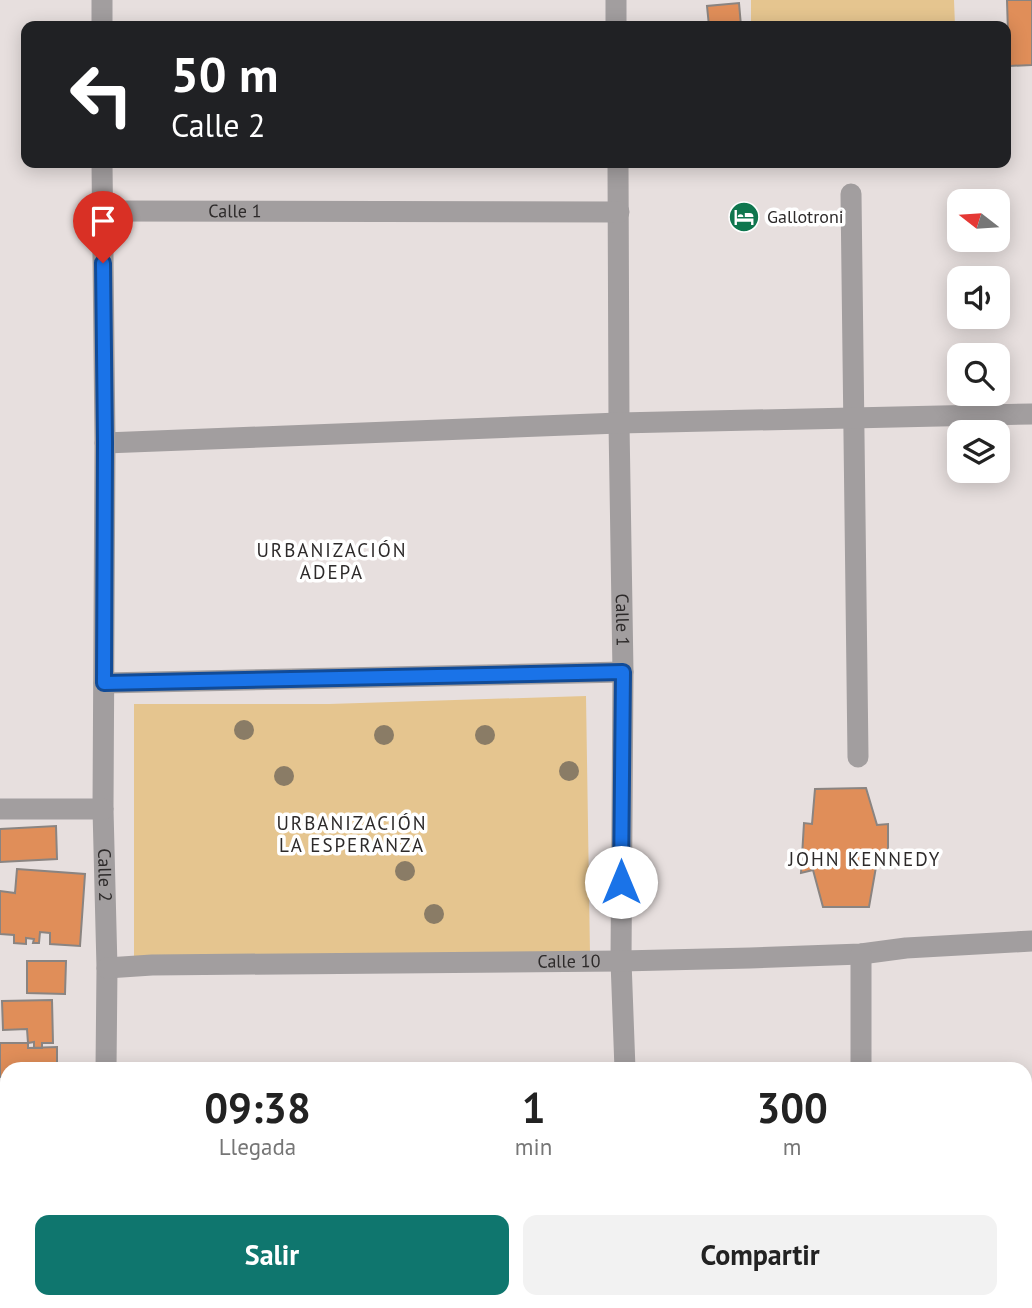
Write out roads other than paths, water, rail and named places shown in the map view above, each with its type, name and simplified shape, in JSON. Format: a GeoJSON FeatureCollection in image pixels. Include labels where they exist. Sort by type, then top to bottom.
{"type":"FeatureCollection","features":[{"type":"Feature","properties":{"kind":"street"},"geometry":{"type":"LineString","coordinates":[[102,0],[102,21]]}},
{"type":"Feature","properties":{"kind":"street"},"geometry":{"type":"LineString","coordinates":[[616,0],[617,21]]}},
{"type":"Feature","properties":{"kind":"street","name":"Calle 2"},"geometry":{"type":"LineString","coordinates":[[102,168],[106,1062]]}},
{"type":"Feature","properties":{"kind":"street","name":"Calle 1"},"geometry":{"type":"LineString","coordinates":[[618,168],[623,672],[621,961],[625,1062]]}},
{"type":"Feature","properties":{"kind":"street"},"geometry":{"type":"LineString","coordinates":[[851,194],[858,757]]}},
{"type":"Feature","properties":{"kind":"street","name":"Calle 1"},"geometry":{"type":"LineString","coordinates":[[102,211],[619,212]]}},
{"type":"Feature","properties":{"kind":"street"},"geometry":{"type":"LineString","coordinates":[[105,443],[619,423],[1032,414]]}},
{"type":"Feature","properties":{"kind":"street"},"geometry":{"type":"LineString","coordinates":[[104,683],[623,672]]}},
{"type":"Feature","properties":{"kind":"street"},"geometry":{"type":"LineString","coordinates":[[0,809],[103,810]]}},
{"type":"Feature","properties":{"kind":"street","name":"Calle 10"},"geometry":{"type":"LineString","coordinates":[[107,968],[152,965],[621,961],[862,954],[906,948],[1032,941]]}},
{"type":"Feature","properties":{"kind":"street"},"geometry":{"type":"LineString","coordinates":[[861,1062],[862,954]]}},
{"type":"Feature","properties":{"kind":"place","name":"Gallotroni"},"geometry":{"type":"Point","coordinates":[744,217]}},
{"type":"Feature","properties":{"kind":"district","name":"URBANIZACIÓN ADEPA"},"geometry":{"type":"Point","coordinates":[332,561]}},
{"type":"Feature","properties":{"kind":"district","name":"URBANIZACIÓN LA ESPERANZA"},"geometry":{"type":"Point","coordinates":[352,834]}},
{"type":"Feature","properties":{"kind":"district","name":"JOHN KENNEDY"},"geometry":{"type":"Point","coordinates":[865,859]}}]}
